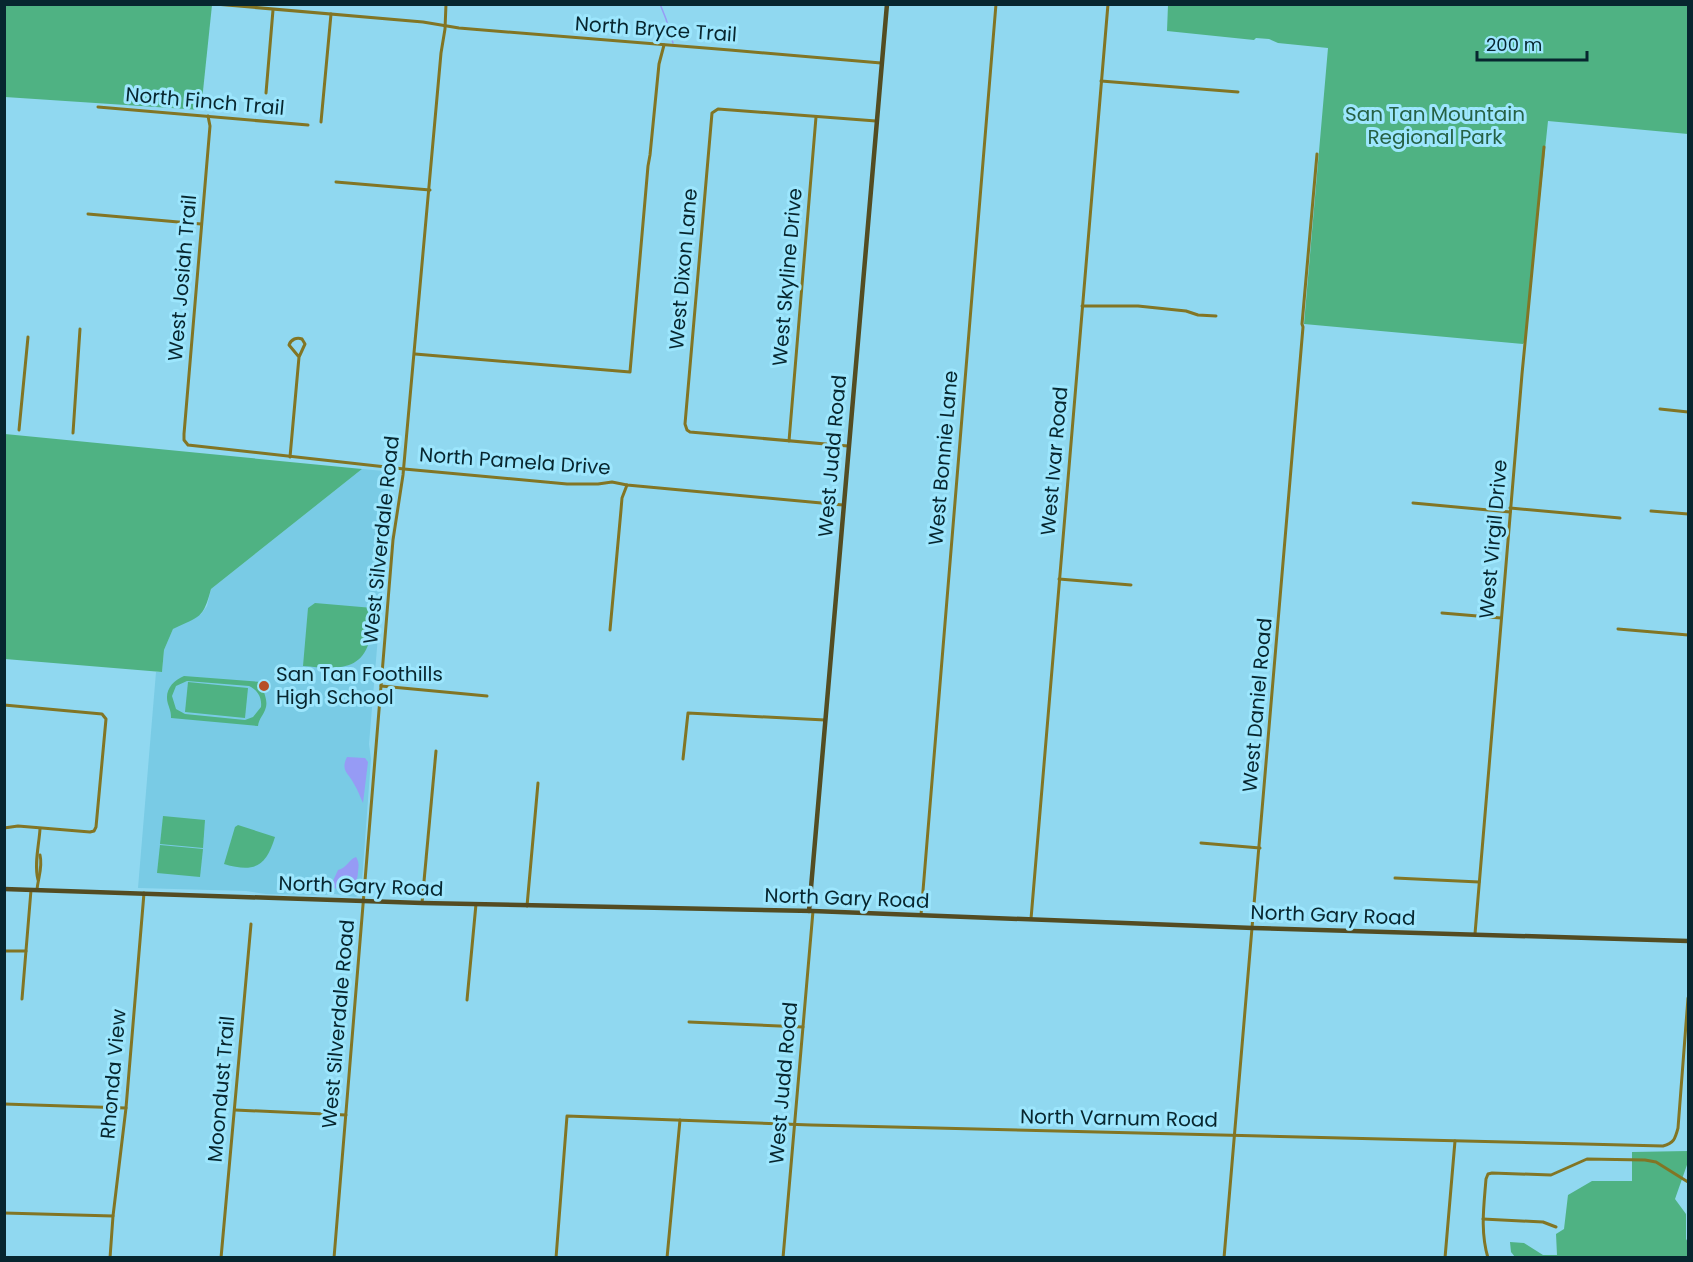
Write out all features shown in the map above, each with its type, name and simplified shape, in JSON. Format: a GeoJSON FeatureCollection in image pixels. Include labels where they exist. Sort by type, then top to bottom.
{"type":"FeatureCollection","features":[{"type":"Feature","properties":{"kind":"street","name":"North Bryce Trail"},"geometry":{"type":"LineString","coordinates":[[215,4],[423,22],[496,32],[881,63]]}},
{"type":"Feature","properties":{"kind":"street","name":"West Silverdale Road"},"geometry":{"type":"LineString","coordinates":[[334,1257],[393,540],[404,469],[446,4]]}},
{"type":"Feature","properties":{"kind":"street","name":"West Judd Road"},"geometry":{"type":"LineString","coordinates":[[783,1257],[803,1027],[825,720],[887,4]]}},
{"type":"Feature","properties":{"kind":"street","name":"West Bonnie Lane"},"geometry":{"type":"LineString","coordinates":[[921,915],[996,4]]}},
{"type":"Feature","properties":{"kind":"street","name":"West Ivar Road"},"geometry":{"type":"LineString","coordinates":[[1031,919],[1108,4]]}},
{"type":"Feature","properties":{"kind":"street"},"geometry":{"type":"LineString","coordinates":[[266,93],[273,10]]}},
{"type":"Feature","properties":{"kind":"street"},"geometry":{"type":"LineString","coordinates":[[321,122],[331,14]]}},
{"type":"Feature","properties":{"kind":"street"},"geometry":{"type":"LineString","coordinates":[[415,354],[630,372],[648,166],[659,64],[664,45]]}},
{"type":"Feature","properties":{"kind":"street"},"geometry":{"type":"LineString","coordinates":[[1101,81],[1238,92]]}},
{"type":"Feature","properties":{"kind":"street","name":"North Finch Trail"},"geometry":{"type":"LineString","coordinates":[[98,107],[308,125]]}},
{"type":"Feature","properties":{"kind":"street","name":"West Dixon Lane"},"geometry":{"type":"LineString","coordinates":[[789,441],[687,430],[685,424],[692,340],[712,113],[718,109],[816,117]]}},
{"type":"Feature","properties":{"kind":"street","name":"West Josiah Trail"},"geometry":{"type":"LineString","coordinates":[[186,442],[184,434],[210,126],[208,116]]}},
{"type":"Feature","properties":{"kind":"street"},"geometry":{"type":"LineString","coordinates":[[816,117],[876,121]]}},
{"type":"Feature","properties":{"kind":"street","name":"West Skyline Drive"},"geometry":{"type":"LineString","coordinates":[[789,441],[816,117]]}},
{"type":"Feature","properties":{"kind":"street","name":"West Virgil Drive"},"geometry":{"type":"LineString","coordinates":[[1475,934],[1510,510],[1544,147]]}},
{"type":"Feature","properties":{"kind":"street","name":"West Daniel Road"},"geometry":{"type":"LineString","coordinates":[[1224,1257],[1317,154]]}},
{"type":"Feature","properties":{"kind":"street"},"geometry":{"type":"LineString","coordinates":[[336,182],[430,190]]}},
{"type":"Feature","properties":{"kind":"street"},"geometry":{"type":"LineString","coordinates":[[88,214],[201,224]]}},
{"type":"Feature","properties":{"kind":"street"},"geometry":{"type":"LineString","coordinates":[[1082,306],[1138,306],[1216,316]]}},
{"type":"Feature","properties":{"kind":"street"},"geometry":{"type":"LineString","coordinates":[[73,433],[80,329]]}},
{"type":"Feature","properties":{"kind":"street"},"geometry":{"type":"LineString","coordinates":[[19,430],[28,337]]}},
{"type":"Feature","properties":{"kind":"street"},"geometry":{"type":"LineString","coordinates":[[291,457],[299,357],[305,344],[302,339],[297,338],[289,345],[299,357]]}},
{"type":"Feature","properties":{"kind":"street"},"geometry":{"type":"LineString","coordinates":[[1660,409],[1689,412]]}},
{"type":"Feature","properties":{"kind":"street"},"geometry":{"type":"LineString","coordinates":[[789,441],[848,446]]}},
{"type":"Feature","properties":{"kind":"street","name":"North Pamela Drive"},"geometry":{"type":"LineString","coordinates":[[186,442],[188,445],[195,446],[404,469],[567,484],[612,482],[843,505]]}},
{"type":"Feature","properties":{"kind":"street"},"geometry":{"type":"LineString","coordinates":[[610,630],[622,498],[627,485]]}},
{"type":"Feature","properties":{"kind":"street"},"geometry":{"type":"LineString","coordinates":[[1413,503],[1620,518]]}},
{"type":"Feature","properties":{"kind":"street"},"geometry":{"type":"LineString","coordinates":[[1651,511],[1689,514]]}},
{"type":"Feature","properties":{"kind":"street"},"geometry":{"type":"LineString","coordinates":[[1059,579],[1131,585]]}},
{"type":"Feature","properties":{"kind":"street"},"geometry":{"type":"LineString","coordinates":[[1442,613],[1501,618]]}},
{"type":"Feature","properties":{"kind":"street"},"geometry":{"type":"LineString","coordinates":[[1618,629],[1689,635]]}},
{"type":"Feature","properties":{"kind":"street"},"geometry":{"type":"LineString","coordinates":[[381,686],[488,696]]}},
{"type":"Feature","properties":{"kind":"street"},"geometry":{"type":"LineString","coordinates":[[4,705],[102,714],[106,719],[94,831],[18,826],[4,828]]}},
{"type":"Feature","properties":{"kind":"street"},"geometry":{"type":"LineString","coordinates":[[683,759],[688,713],[825,720]]}},
{"type":"Feature","properties":{"kind":"street"},"geometry":{"type":"LineString","coordinates":[[422,903],[436,751]]}},
{"type":"Feature","properties":{"kind":"street"},"geometry":{"type":"LineString","coordinates":[[527,906],[538,783]]}},
{"type":"Feature","properties":{"kind":"street"},"geometry":{"type":"LineString","coordinates":[[22,999],[34,890],[38,880],[37,859],[40,828]]}},
{"type":"Feature","properties":{"kind":"street"},"geometry":{"type":"LineString","coordinates":[[1201,843],[1260,848]]}},
{"type":"Feature","properties":{"kind":"street"},"geometry":{"type":"LineString","coordinates":[[1395,878],[1479,882]]}},
{"type":"Feature","properties":{"kind":"street","name":"North Gary Road"},"geometry":{"type":"LineString","coordinates":[[4,889],[527,906],[811,911],[1253,928],[1689,941]]}},
{"type":"Feature","properties":{"kind":"street","name":"Rhonda View"},"geometry":{"type":"LineString","coordinates":[[110,1257],[126,1108],[144,893]]}},
{"type":"Feature","properties":{"kind":"street"},"geometry":{"type":"LineString","coordinates":[[467,1000],[476,904]]}},
{"type":"Feature","properties":{"kind":"street","name":"Moondust Trail"},"geometry":{"type":"LineString","coordinates":[[221,1257],[251,924]]}},
{"type":"Feature","properties":{"kind":"street"},"geometry":{"type":"LineString","coordinates":[[4,951],[26,951]]}},
{"type":"Feature","properties":{"kind":"street","name":"North Varnum Road"},"geometry":{"type":"LineString","coordinates":[[556,1257],[567,1116],[794,1125],[1654,1147],[1671,1144],[1676,1138],[1678,1128],[1689,998]]}},
{"type":"Feature","properties":{"kind":"street"},"geometry":{"type":"LineString","coordinates":[[689,1022],[803,1027]]}},
{"type":"Feature","properties":{"kind":"street"},"geometry":{"type":"LineString","coordinates":[[4,1104],[126,1108]]}},
{"type":"Feature","properties":{"kind":"street"},"geometry":{"type":"LineString","coordinates":[[235,1110],[346,1115]]}},
{"type":"Feature","properties":{"kind":"street"},"geometry":{"type":"LineString","coordinates":[[668,1257],[680,1120]]}},
{"type":"Feature","properties":{"kind":"street"},"geometry":{"type":"LineString","coordinates":[[1445,1257],[1455,1141]]}},
{"type":"Feature","properties":{"kind":"street"},"geometry":{"type":"LineString","coordinates":[[1488,1257],[1483,1237],[1483,1219],[1488,1174],[1551,1175],[1580,1161],[1594,1158],[1651,1161],[1687,1180],[1689,1173]]}},
{"type":"Feature","properties":{"kind":"street"},"geometry":{"type":"LineString","coordinates":[[4,1213],[113,1216]]}},
{"type":"Feature","properties":{"kind":"street"},"geometry":{"type":"LineString","coordinates":[[1483,1219],[1543,1222],[1556,1227]]}},
{"type":"Feature","properties":{"kind":"shaded area","name":"San Tan Foothills High School"},"geometry":{"type":"Polygon","coordinates":[[[362,469],[384,471],[383,480],[391,480],[369,744],[371,759],[361,895],[355,897],[335,894],[266,894],[246,891],[138,888],[156,672],[162,672],[164,650],[173,629],[201,614],[207,606],[211,589],[362,469]]]}},
{"type":"Feature","properties":{"kind":"green space"},"geometry":{"type":"Polygon","coordinates":[[[4,5],[212,5],[201,110],[5,97],[4,5]]]}},
{"type":"Feature","properties":{"kind":"green space","name":"San Tan Mountain Regional Park"},"geometry":{"type":"Polygon","coordinates":[[[1168,5],[1688,5],[1688,134],[1548,121],[1523,344],[1304,324],[1328,48],[1278,43],[1269,39],[1256,38],[1254,40],[1167,31],[1168,5]]]}},
{"type":"Feature","properties":{"kind":"green space"},"geometry":{"type":"Polygon","coordinates":[[[4,434],[362,469],[211,589],[203,611],[173,629],[164,650],[162,672],[5,659],[4,434]]]}},
{"type":"Feature","properties":{"kind":"green space"},"geometry":{"type":"Polygon","coordinates":[[[315,603],[373,608],[369,642],[359,660],[333,668],[303,666],[308,608],[315,603]]]}},
{"type":"Feature","properties":{"kind":"green space"},"geometry":{"type":"Polygon","coordinates":[[[184,676],[262,682],[266,704],[258,726],[171,718],[167,695],[170,687],[184,676]],[[187,681],[176,686],[172,696],[176,709],[185,714],[245,720],[253,717],[261,707],[259,695],[249,686],[187,681]]]}},
{"type":"Feature","properties":{"kind":"green space"},"geometry":{"type":"Polygon","coordinates":[[[188,682],[248,688],[245,718],[185,712],[188,682]]]}},
{"type":"Feature","properties":{"kind":"green space"},"geometry":{"type":"Polygon","coordinates":[[[163,816],[205,820],[203,848],[160,844],[163,816]]]}},
{"type":"Feature","properties":{"kind":"green space"},"geometry":{"type":"Polygon","coordinates":[[[238,825],[275,837],[267,855],[257,865],[243,868],[224,864],[235,827],[238,825]]]}},
{"type":"Feature","properties":{"kind":"green space"},"geometry":{"type":"Polygon","coordinates":[[[160,845],[203,849],[200,877],[157,873],[160,845]]]}},
{"type":"Feature","properties":{"kind":"green space"},"geometry":{"type":"Polygon","coordinates":[[[1688,1151],[1688,1162],[1675,1199],[1686,1214],[1688,1257],[1515,1257],[1511,1252],[1510,1242],[1524,1243],[1543,1255],[1557,1255],[1556,1234],[1564,1229],[1568,1195],[1592,1181],[1632,1181],[1632,1152],[1688,1151]]]}},
{"type":"Feature","properties":{"kind":"water"},"geometry":{"type":"Polygon","coordinates":[[[347,757],[365,758],[368,762],[363,803],[345,769],[347,757]]]}},
{"type":"Feature","properties":{"kind":"water"},"geometry":{"type":"Polygon","coordinates":[[[356,857],[359,867],[354,885],[344,890],[334,888],[332,883],[338,870],[356,857]]]}},
{"type":"Feature","properties":{"kind":"waterway"},"geometry":{"type":"LineString","coordinates":[[660,4],[673,43]]}},
{"type":"Feature","properties":{"kind":"place","name":"San Tan Foothills High School"},"geometry":{"type":"Point","coordinates":[264,686]}}]}
